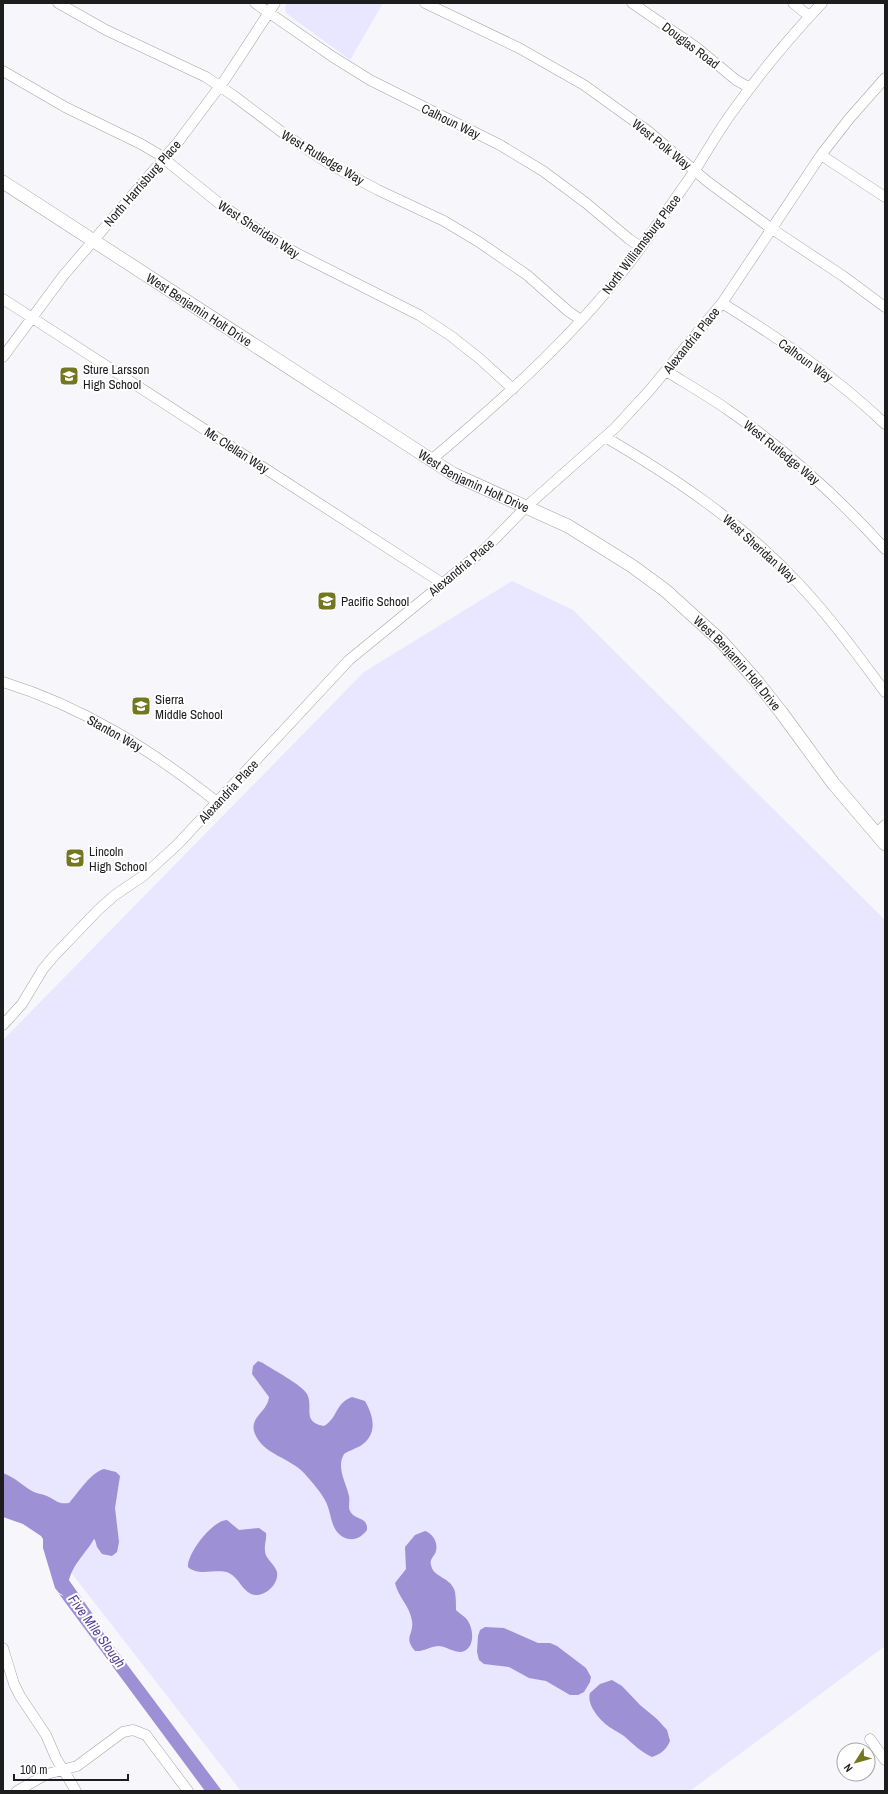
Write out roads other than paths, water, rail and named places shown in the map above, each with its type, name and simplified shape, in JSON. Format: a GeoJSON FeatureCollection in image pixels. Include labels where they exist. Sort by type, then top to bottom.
{"type":"FeatureCollection","features":[{"type":"Feature","properties":{"kind":"main road","name":"West Benjamin Holt Drive"},"geometry":{"type":"LineString","coordinates":[[3,182],[138,271],[465,481],[527,506],[568,526],[597,543],[666,591],[721,641],[754,678],[833,782],[881,829],[885,844]]}},
{"type":"Feature","properties":{"kind":"street","name":"West Rutledge Way"},"geometry":{"type":"LineString","coordinates":[[58,3],[106,30],[206,77],[287,136],[331,165],[378,190],[444,221],[479,242],[527,276],[568,311],[581,320]]}},
{"type":"Feature","properties":{"kind":"street","name":"Calhoun Way"},"geometry":{"type":"LineString","coordinates":[[255,3],[333,57],[370,80],[486,137],[543,171],[641,247]]}},
{"type":"Feature","properties":{"kind":"street","name":"North Harrisburg Place"},"geometry":{"type":"LineString","coordinates":[[3,357],[31,317],[92,240],[164,159],[220,86],[275,3]]}},
{"type":"Feature","properties":{"kind":"street","name":"West Polk Way"},"geometry":{"type":"LineString","coordinates":[[425,3],[519,48],[584,85],[648,131],[694,170],[772,229],[843,276],[885,307]]}},
{"type":"Feature","properties":{"kind":"street","name":"Douglas Road"},"geometry":{"type":"LineString","coordinates":[[632,3],[696,47],[736,80],[750,88]]}},
{"type":"Feature","properties":{"kind":"street"},"geometry":{"type":"LineString","coordinates":[[793,3],[809,16]]}},
{"type":"Feature","properties":{"kind":"street","name":"North Williamsburg Place"},"geometry":{"type":"LineString","coordinates":[[431,460],[557,347],[581,320],[641,247],[750,88],[809,16],[822,3]]}},
{"type":"Feature","properties":{"kind":"street","name":"West Sheridan Way"},"geometry":{"type":"LineString","coordinates":[[3,71],[65,107],[142,144],[164,159],[202,191],[255,228],[324,268],[397,303],[451,336],[513,388]]}},
{"type":"Feature","properties":{"kind":"street","name":"Alexandria Place"},"geometry":{"type":"LineString","coordinates":[[3,1024],[22,1004],[43,969],[53,957],[98,910],[164,858],[349,660],[486,548],[527,506],[605,437],[666,371],[722,303],[821,155],[881,89],[885,78]]}},
{"type":"Feature","properties":{"kind":"street"},"geometry":{"type":"LineString","coordinates":[[821,155],[885,197]]}},
{"type":"Feature","properties":{"kind":"street","name":"Mc Clellan Way"},"geometry":{"type":"LineString","coordinates":[[3,299],[442,583]]}},
{"type":"Feature","properties":{"kind":"street","name":"Calhoun Way"},"geometry":{"type":"LineString","coordinates":[[722,303],[817,366],[885,424]]}},
{"type":"Feature","properties":{"kind":"street","name":"West Rutledge Way"},"geometry":{"type":"LineString","coordinates":[[666,371],[728,409],[799,464],[835,497],[885,549]]}},
{"type":"Feature","properties":{"kind":"street","name":"West Sheridan Way"},"geometry":{"type":"LineString","coordinates":[[605,437],[684,486],[716,509],[772,557],[833,623],[885,692]]}},
{"type":"Feature","properties":{"kind":"street","name":"Stanton Way"},"geometry":{"type":"LineString","coordinates":[[3,682],[27,690],[76,711],[124,736],[162,760],[217,802]]}},
{"type":"Feature","properties":{"kind":"street"},"geometry":{"type":"LineString","coordinates":[[3,1648],[6,1668],[20,1696],[46,1735],[62,1769],[76,1791]]}},
{"type":"Feature","properties":{"kind":"street"},"geometry":{"type":"LineString","coordinates":[[17,1791],[47,1774],[77,1766],[123,1732],[137,1730],[146,1735],[188,1791]]}},
{"type":"Feature","properties":{"kind":"street"},"geometry":{"type":"LineString","coordinates":[[870,1739],[885,1760]]}},
{"type":"Feature","properties":{"kind":"water"},"geometry":{"type":"Polygon","coordinates":[[[258,1361],[286,1377],[304,1390],[309,1399],[310,1418],[317,1424],[324,1426],[329,1423],[342,1403],[352,1397],[365,1401],[373,1423],[371,1434],[359,1447],[344,1454],[341,1464],[342,1475],[349,1496],[350,1511],[352,1514],[363,1520],[367,1526],[367,1530],[359,1537],[350,1539],[339,1534],[333,1526],[326,1502],[304,1473],[292,1463],[270,1451],[259,1441],[255,1434],[254,1423],[268,1402],[269,1397],[252,1374],[253,1366],[258,1361]]]}},
{"type":"Feature","properties":{"kind":"water"},"geometry":{"type":"Polygon","coordinates":[[[104,1469],[116,1472],[120,1476],[115,1508],[119,1542],[117,1552],[112,1556],[102,1554],[94,1539],[73,1570],[70,1577],[69,1591],[65,1596],[59,1593],[55,1588],[41,1536],[23,1524],[3,1517],[3,1473],[34,1492],[47,1496],[58,1502],[69,1503],[94,1474],[104,1469]]]}},
{"type":"Feature","properties":{"kind":"water"},"geometry":{"type":"Polygon","coordinates":[[[227,1520],[239,1530],[259,1528],[266,1533],[265,1554],[276,1569],[277,1577],[273,1586],[265,1593],[256,1595],[251,1594],[245,1590],[235,1577],[229,1573],[219,1571],[202,1572],[192,1570],[188,1567],[192,1554],[202,1538],[215,1525],[221,1521],[227,1520]]]}},
{"type":"Feature","properties":{"kind":"water"},"geometry":{"type":"Polygon","coordinates":[[[425,1531],[433,1536],[436,1542],[435,1553],[431,1561],[432,1569],[452,1585],[456,1599],[456,1610],[467,1619],[470,1625],[472,1634],[471,1644],[469,1648],[461,1652],[439,1646],[421,1651],[415,1651],[409,1639],[412,1630],[411,1616],[395,1583],[406,1569],[405,1547],[415,1535],[425,1531]]]}},
{"type":"Feature","properties":{"kind":"water","name":"Five Mile Slough"},"geometry":{"type":"Polygon","coordinates":[[[59,1594],[84,1607],[222,1791],[205,1791],[59,1594]]]}},
{"type":"Feature","properties":{"kind":"water"},"geometry":{"type":"Polygon","coordinates":[[[485,1627],[504,1628],[538,1643],[550,1643],[557,1646],[586,1668],[591,1677],[590,1682],[584,1692],[578,1695],[570,1695],[546,1681],[529,1678],[509,1667],[484,1664],[479,1660],[477,1652],[478,1636],[480,1630],[485,1627]]]}},
{"type":"Feature","properties":{"kind":"water"},"geometry":{"type":"Polygon","coordinates":[[[612,1680],[622,1686],[667,1730],[670,1741],[661,1753],[652,1757],[644,1753],[624,1736],[607,1725],[595,1713],[590,1703],[590,1693],[600,1684],[612,1680]]]}},
{"type":"Feature","properties":{"kind":"waterway","name":"Five Mile Slough"},"geometry":{"type":"LineString","coordinates":[[61,1577],[61,1581],[87,1618]]}},
{"type":"Feature","properties":{"kind":"place","name":"Sture Larsson High School"},"geometry":{"type":"Point","coordinates":[69,376]}},
{"type":"Feature","properties":{"kind":"place","name":"Pacific School"},"geometry":{"type":"Point","coordinates":[327,601]}},
{"type":"Feature","properties":{"kind":"place","name":"Sierra Middle School"},"geometry":{"type":"Point","coordinates":[141,706]}},
{"type":"Feature","properties":{"kind":"place","name":"Lincoln High School"},"geometry":{"type":"Point","coordinates":[75,858]}}]}
